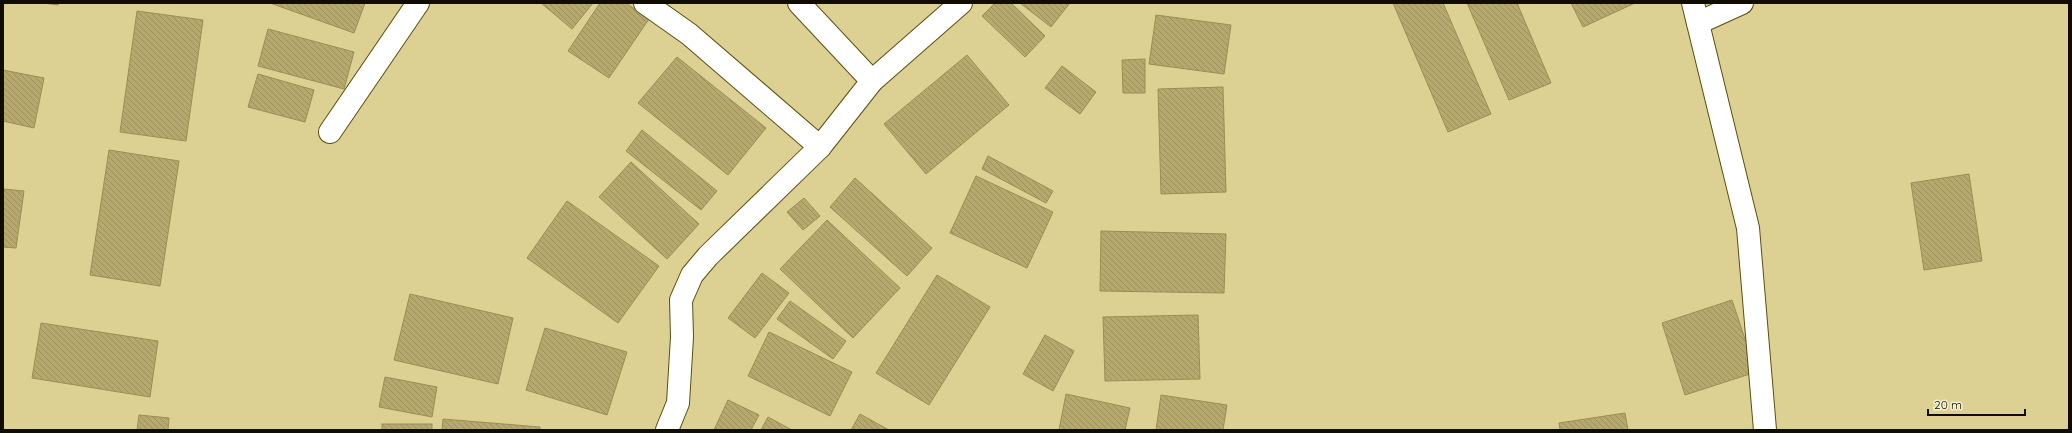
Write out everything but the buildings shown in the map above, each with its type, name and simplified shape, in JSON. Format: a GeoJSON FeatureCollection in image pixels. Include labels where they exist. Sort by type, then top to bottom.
{"type":"FeatureCollection","features":[{"type":"Feature","properties":{"kind":"street"},"geometry":{"type":"LineString","coordinates":[[330,132],[418,3]]}},
{"type":"Feature","properties":{"kind":"street"},"geometry":{"type":"LineString","coordinates":[[645,3],[690,34],[820,147]]}},
{"type":"Feature","properties":{"kind":"street"},"geometry":{"type":"LineString","coordinates":[[799,3],[872,81]]}},
{"type":"Feature","properties":{"kind":"street"},"geometry":{"type":"LineString","coordinates":[[667,430],[678,403],[682,337],[681,300],[692,275],[708,256],[820,147],[872,81],[961,3]]}},
{"type":"Feature","properties":{"kind":"street"},"geometry":{"type":"LineString","coordinates":[[1742,3],[1695,13],[1748,228],[1765,430]]}}]}
